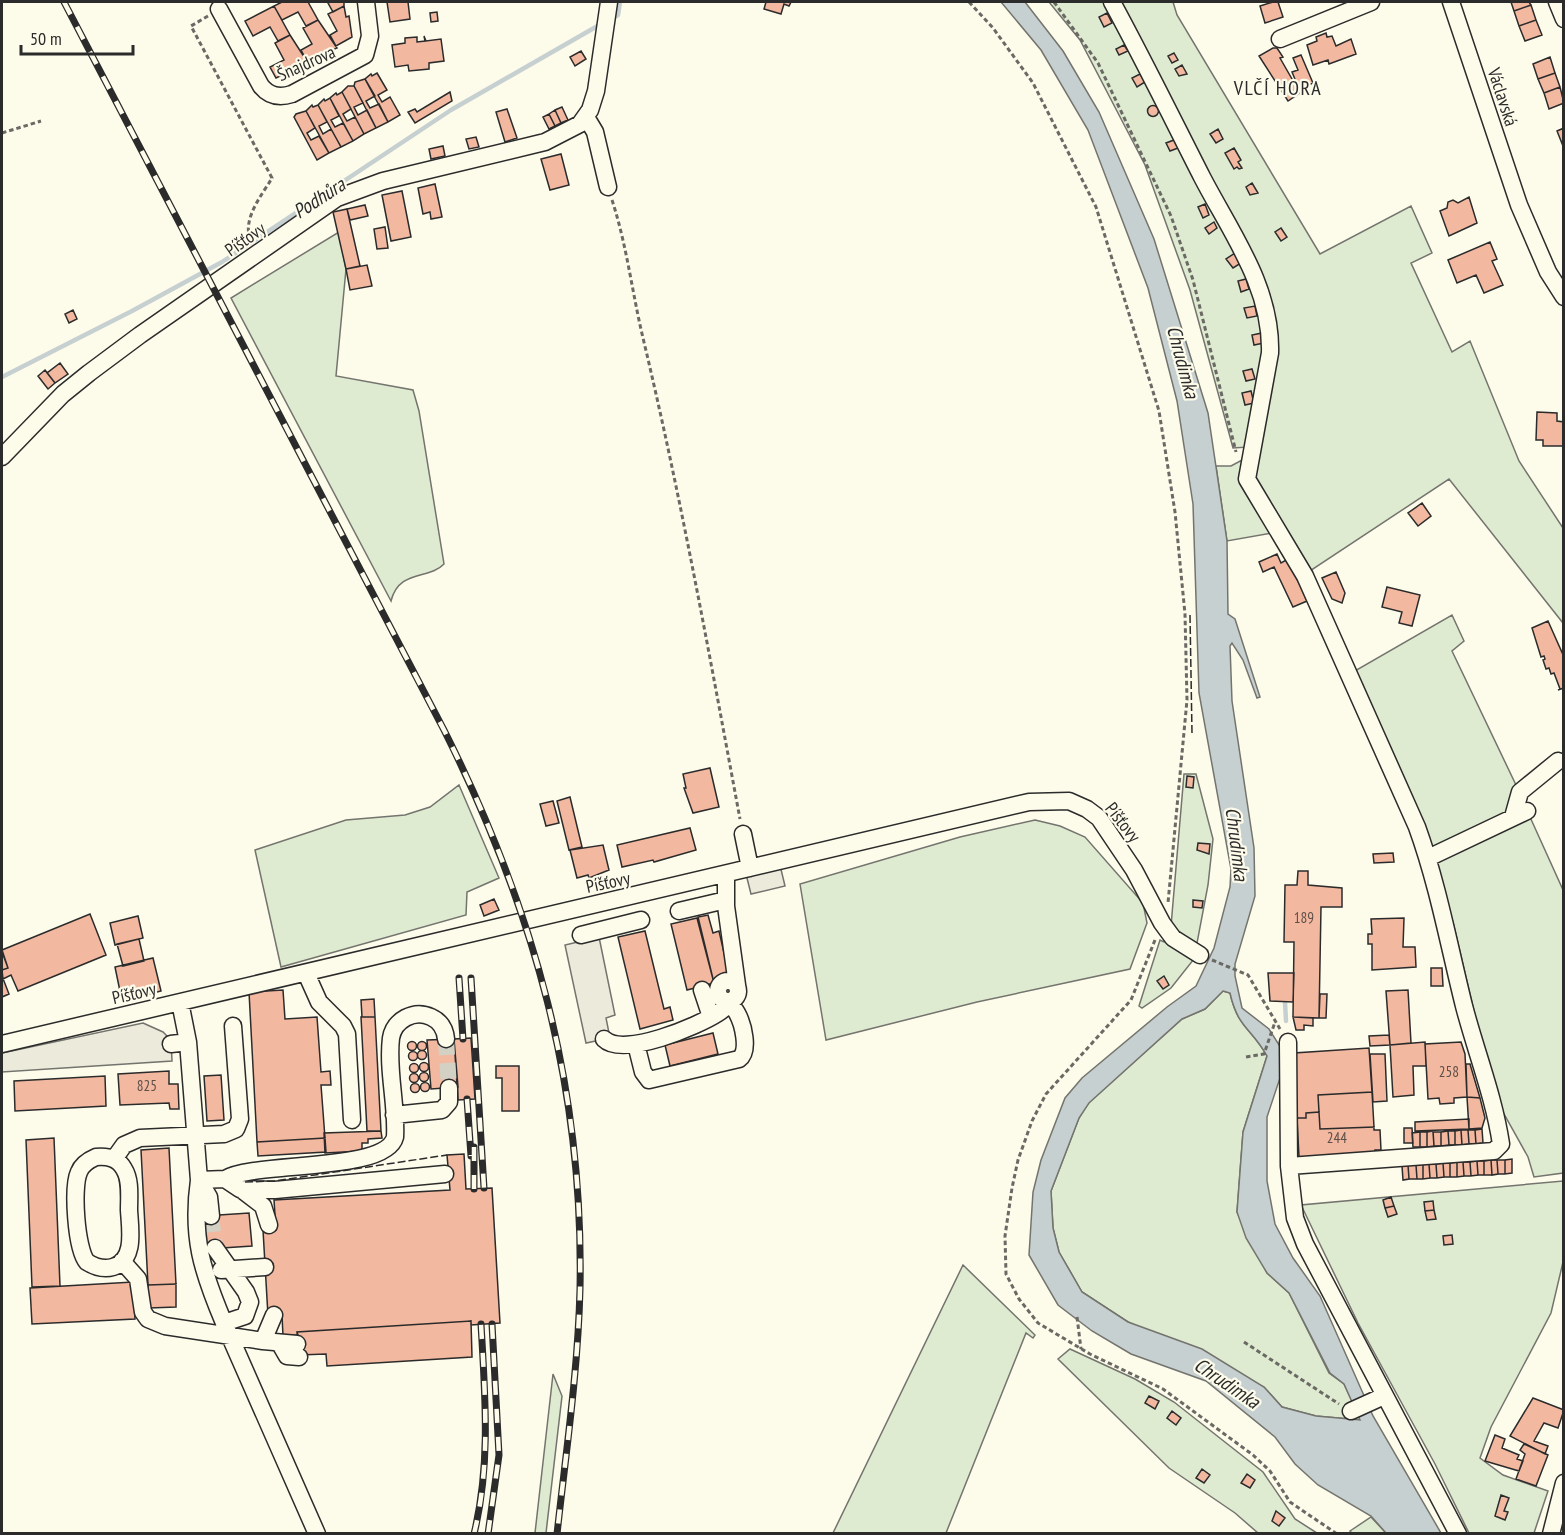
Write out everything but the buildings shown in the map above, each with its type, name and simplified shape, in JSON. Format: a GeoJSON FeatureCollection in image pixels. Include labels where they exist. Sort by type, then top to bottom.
{"type":"FeatureCollection","features":[{"type":"Feature","properties":{"kind":"street","name":"Šnajdrova"},"geometry":{"type":"LineString","coordinates":[[222,4],[261,86],[270,94],[280,97],[292,94],[365,55],[370,36],[366,2]]}},
{"type":"Feature","properties":{"kind":"street"},"geometry":{"type":"LineString","coordinates":[[1112,2],[1249,264],[1265,305],[1271,332],[1270,353],[1247,479],[1305,576],[1404,796],[1428,858],[1464,1007],[1493,1106],[1500,1147],[1494,1150],[1289,1166]]}},
{"type":"Feature","properties":{"kind":"street"},"geometry":{"type":"LineString","coordinates":[[1280,39],[1371,2]]}},
{"type":"Feature","properties":{"kind":"street","name":"Václavská"},"geometry":{"type":"LineString","coordinates":[[1451,2],[1519,205],[1541,257],[1563,297]]}},
{"type":"Feature","properties":{"kind":"street"},"geometry":{"type":"LineString","coordinates":[[1557,2],[1563,19]]}},
{"type":"Feature","properties":{"kind":"street"},"geometry":{"type":"LineString","coordinates":[[608,187],[595,132],[586,117],[596,91],[609,6]]}},
{"type":"Feature","properties":{"kind":"street","name":"Píšťovy"},"geometry":{"type":"LineString","coordinates":[[2,457],[63,394],[89,373],[140,334],[338,198],[383,181],[545,142],[574,128],[586,117]]}},
{"type":"Feature","properties":{"kind":"street"},"geometry":{"type":"LineString","coordinates":[[1428,858],[1520,814],[1520,792],[1558,761]]}},
{"type":"Feature","properties":{"kind":"street","name":"Píšťovy"},"geometry":{"type":"LineString","coordinates":[[3,1049],[180,1002],[1029,802],[1069,801],[1087,809],[1104,824],[1134,870],[1162,923],[1173,938],[1200,955]]}},
{"type":"Feature","properties":{"kind":"street"},"geometry":{"type":"LineString","coordinates":[[743,834],[747,869]]}},
{"type":"Feature","properties":{"kind":"street"},"geometry":{"type":"LineString","coordinates":[[636,1044],[643,1072],[649,1080],[739,1059],[745,1051],[737,1013],[731,998],[726,874]]}},
{"type":"Feature","properties":{"kind":"street"},"geometry":{"type":"LineString","coordinates":[[679,910],[726,900]]}},
{"type":"Feature","properties":{"kind":"street"},"geometry":{"type":"LineString","coordinates":[[574,909],[581,938],[641,921]]}},
{"type":"Feature","properties":{"kind":"street"},"geometry":{"type":"LineString","coordinates":[[306,973],[319,1002],[343,1026],[347,1034],[352,1120]]}},
{"type":"Feature","properties":{"kind":"street"},"geometry":{"type":"LineString","coordinates":[[702,990],[711,1017]]}},
{"type":"Feature","properties":{"kind":"street"},"geometry":{"type":"LineString","coordinates":[[604,1039],[618,1046],[636,1044],[711,1017],[731,998]]}},
{"type":"Feature","properties":{"kind":"street"},"geometry":{"type":"LineString","coordinates":[[180,1002],[179,1043],[189,1060],[199,1180],[195,1202],[202,1271],[317,1533]]}},
{"type":"Feature","properties":{"kind":"street"},"geometry":{"type":"LineString","coordinates":[[199,1180],[225,1179],[240,1171],[297,1167],[356,1159],[378,1153],[393,1143],[391,1044],[396,1026],[411,1015],[424,1015],[440,1024],[447,1039]]}},
{"type":"Feature","properties":{"kind":"street"},"geometry":{"type":"LineString","coordinates":[[114,1159],[124,1145],[134,1140],[229,1133],[239,1123],[233,1026]]}},
{"type":"Feature","properties":{"kind":"street"},"geometry":{"type":"LineString","coordinates":[[1288,1041],[1289,1166],[1299,1231],[1458,1533]]}},
{"type":"Feature","properties":{"kind":"street"},"geometry":{"type":"LineString","coordinates":[[394,1115],[442,1110],[449,1102],[449,1088]]}},
{"type":"Feature","properties":{"kind":"street"},"geometry":{"type":"LineString","coordinates":[[96,1156],[114,1159],[123,1166],[128,1177],[130,1244],[122,1261],[111,1268],[98,1268],[82,1257],[78,1244],[76,1183],[79,1171],[86,1162],[96,1156]]}},
{"type":"Feature","properties":{"kind":"street"},"geometry":{"type":"LineString","coordinates":[[240,1189],[274,1190],[445,1174]]}},
{"type":"Feature","properties":{"kind":"street"},"geometry":{"type":"LineString","coordinates":[[225,1179],[263,1206],[269,1225]]}},
{"type":"Feature","properties":{"kind":"street"},"geometry":{"type":"LineString","coordinates":[[199,1180],[209,1197],[211,1216]]}},
{"type":"Feature","properties":{"kind":"street"},"geometry":{"type":"LineString","coordinates":[[215,1248],[249,1298],[250,1308],[245,1316],[227,1330]]}},
{"type":"Feature","properties":{"kind":"street"},"geometry":{"type":"LineString","coordinates":[[122,1261],[138,1279],[143,1312],[148,1319],[165,1326],[227,1330],[264,1338],[292,1348]]}},
{"type":"Feature","properties":{"kind":"street"},"geometry":{"type":"LineString","coordinates":[[202,1271],[265,1267]]}},
{"type":"Feature","properties":{"kind":"street"},"geometry":{"type":"LineString","coordinates":[[264,1338],[274,1315]]}},
{"type":"Feature","properties":{"kind":"street"},"geometry":{"type":"LineString","coordinates":[[245,1316],[264,1338]]}},
{"type":"Feature","properties":{"kind":"street"},"geometry":{"type":"LineString","coordinates":[[1351,1411],[1384,1396]]}},
{"type":"Feature","properties":{"kind":"street"},"geometry":{"type":"LineString","coordinates":[[1551,1533],[1563,1483]]}},
{"type":"Feature","properties":{"kind":"path"},"geometry":{"type":"LineString","coordinates":[[969,2],[999,36],[1033,83],[1096,207],[1159,411],[1175,512],[1185,614],[1187,700],[1172,882],[1162,923],[1131,1000],[1046,1094],[1032,1121],[1018,1160],[1012,1188],[1005,1236],[1006,1274],[1019,1299],[1038,1323],[1081,1349],[1118,1365],[1171,1394],[1253,1455],[1270,1471],[1298,1509],[1321,1520],[1337,1533]]}},
{"type":"Feature","properties":{"kind":"path"},"geometry":{"type":"LineString","coordinates":[[1054,2],[1098,63],[1171,216],[1193,280],[1236,451],[1247,479]]}},
{"type":"Feature","properties":{"kind":"path"},"geometry":{"type":"LineString","coordinates":[[222,4],[192,26],[272,178],[252,211],[249,236]]}},
{"type":"Feature","properties":{"kind":"path"},"geometry":{"type":"LineString","coordinates":[[2,133],[41,121]]}},
{"type":"Feature","properties":{"kind":"path"},"geometry":{"type":"LineString","coordinates":[[608,187],[628,257],[634,300],[665,428],[743,834]]}},
{"type":"Feature","properties":{"kind":"path"},"geometry":{"type":"LineString","coordinates":[[1200,955],[1248,975],[1288,1041]]}},
{"type":"Feature","properties":{"kind":"path"},"geometry":{"type":"LineString","coordinates":[[1246,1057],[1264,1054],[1275,1020]]}},
{"type":"Feature","properties":{"kind":"path"},"geometry":{"type":"LineString","coordinates":[[1077,1317],[1081,1349]]}},
{"type":"Feature","properties":{"kind":"path"},"geometry":{"type":"LineString","coordinates":[[1244,1342],[1351,1411]]}},
{"type":"Feature","properties":{"kind":"green space"},"geometry":{"type":"Polygon","coordinates":[[[1049,2],[1173,2],[1177,15],[1320,254],[1411,206],[1432,253],[1411,263],[1452,352],[1470,341],[1519,461],[1563,528],[1563,623],[1449,479],[1310,571],[1284,531],[1227,541],[1216,466],[1231,466],[1246,458],[1248,447],[1233,448],[1190,290],[1145,165],[1080,40],[1049,2]]]}},
{"type":"Feature","properties":{"kind":"green space"},"geometry":{"type":"Polygon","coordinates":[[[339,232],[346,269],[336,376],[413,390],[419,411],[444,564],[431,572],[407,579],[395,591],[391,601],[231,298],[339,232]]]}},
{"type":"Feature","properties":{"kind":"green space"},"geometry":{"type":"Polygon","coordinates":[[[1452,615],[1464,641],[1452,651],[1516,785],[1508,813],[1430,852],[1353,672],[1452,615]]]}},
{"type":"Feature","properties":{"kind":"green space"},"geometry":{"type":"Polygon","coordinates":[[[1184,774],[1196,774],[1213,839],[1208,885],[1194,959],[1171,988],[1142,1008],[1139,1006],[1160,940],[1164,942],[1171,926],[1184,774]]]}},
{"type":"Feature","properties":{"kind":"green space"},"geometry":{"type":"Polygon","coordinates":[[[459,785],[499,878],[467,892],[466,915],[281,967],[255,850],[346,820],[405,815],[430,807],[459,785]]]}},
{"type":"Feature","properties":{"kind":"green space"},"geometry":{"type":"Polygon","coordinates":[[[1530,817],[1563,890],[1563,1173],[1534,1177],[1528,1157],[1494,1096],[1453,922],[1433,862],[1530,817]]]}},
{"type":"Feature","properties":{"kind":"green space"},"geometry":{"type":"Polygon","coordinates":[[[1035,820],[1060,826],[1085,837],[1143,903],[1147,923],[1130,969],[977,1002],[826,1040],[800,884],[960,837],[1035,820]]]}},
{"type":"Feature","properties":{"kind":"green space"},"geometry":{"type":"Polygon","coordinates":[[[1223,991],[1230,993],[1241,1021],[1267,1056],[1243,1132],[1237,1212],[1267,1273],[1289,1293],[1329,1373],[1344,1384],[1361,1420],[1316,1416],[1282,1407],[1264,1387],[1128,1322],[1082,1292],[1059,1252],[1053,1228],[1051,1191],[1079,1118],[1088,1103],[1182,1019],[1205,1009],[1223,991]]]}},
{"type":"Feature","properties":{"kind":"green space"},"geometry":{"type":"Polygon","coordinates":[[[1563,1181],[1563,1262],[1551,1313],[1491,1427],[1480,1458],[1503,1475],[1548,1491],[1534,1533],[1469,1533],[1435,1464],[1358,1323],[1301,1205],[1563,1181]]]}},
{"type":"Feature","properties":{"kind":"green space"},"geometry":{"type":"Polygon","coordinates":[[[963,1265],[1035,1335],[1033,1338],[1026,1333],[946,1533],[833,1533],[963,1265]]]}},
{"type":"Feature","properties":{"kind":"green space"},"geometry":{"type":"Polygon","coordinates":[[[1070,1349],[1135,1379],[1174,1402],[1263,1472],[1295,1519],[1317,1533],[1258,1533],[1235,1513],[1169,1468],[1058,1359],[1070,1349]]]}},
{"type":"Feature","properties":{"kind":"green space"},"geometry":{"type":"Polygon","coordinates":[[[553,1374],[562,1396],[546,1533],[535,1533],[553,1374]]]}},
{"type":"Feature","properties":{"kind":"green space"},"geometry":{"type":"Polygon","coordinates":[[[1371,1517],[1386,1533],[1352,1533],[1350,1531],[1371,1517]]]}},
{"type":"Feature","properties":{"kind":"shaded area"},"geometry":{"type":"Polygon","coordinates":[[[779,861],[785,886],[751,894],[745,870],[779,861]]]}},
{"type":"Feature","properties":{"kind":"shaded area"},"geometry":{"type":"Polygon","coordinates":[[[599,937],[615,1015],[606,1018],[610,1038],[586,1043],[565,945],[599,937]]]}},
{"type":"Feature","properties":{"kind":"shaded area"},"geometry":{"type":"Polygon","coordinates":[[[143,1023],[163,1032],[171,1040],[172,1061],[2,1072],[2,1053],[143,1023]]]}},
{"type":"Feature","properties":{"kind":"water","name":"Chrudimka"},"geometry":{"type":"Polygon","coordinates":[[[1001,2],[1025,2],[1063,51],[1099,112],[1154,239],[1208,413],[1227,541],[1228,614],[1235,619],[1260,697],[1257,698],[1243,660],[1232,643],[1230,646],[1232,701],[1254,848],[1255,896],[1235,964],[1235,976],[1242,1008],[1269,1029],[1281,1048],[1283,1069],[1267,1117],[1267,1181],[1275,1224],[1293,1258],[1320,1296],[1373,1416],[1441,1533],[1386,1533],[1371,1516],[1318,1485],[1295,1464],[1275,1437],[1206,1381],[1131,1354],[1092,1331],[1058,1305],[1029,1255],[1033,1192],[1041,1160],[1065,1098],[1082,1078],[1167,1007],[1196,986],[1214,948],[1230,887],[1231,869],[1199,693],[1193,504],[1177,401],[1148,288],[1088,130],[1041,50],[1001,2]],[[1223,991],[1205,1009],[1182,1019],[1089,1103],[1079,1118],[1051,1191],[1053,1228],[1059,1252],[1082,1292],[1128,1322],[1202,1349],[1264,1387],[1282,1407],[1316,1416],[1360,1420],[1344,1384],[1330,1373],[1289,1293],[1267,1273],[1246,1238],[1237,1212],[1243,1132],[1267,1056],[1241,1021],[1230,993],[1223,991]]]}},
{"type":"Feature","properties":{"kind":"waterway","name":"Podhůra"},"geometry":{"type":"LineString","coordinates":[[611,19],[618,15],[620,2]]}},
{"type":"Feature","properties":{"kind":"waterway","name":"Podhůra"},"geometry":{"type":"LineString","coordinates":[[2,377],[222,262],[451,110],[601,24]]}},
{"type":"Feature","properties":{"kind":"waterway"},"geometry":{"type":"LineString","coordinates":[[1285,1002],[1286,1021]]}},
{"type":"Feature","properties":{"kind":"tunnel"},"geometry":{"type":"LineString","coordinates":[[446,1039],[449,1088]]}},
{"type":"Feature","properties":{"kind":"tunnel"},"geometry":{"type":"LineString","coordinates":[[211,1216],[215,1248]]}},
{"type":"Feature","properties":{"kind":"railway"},"geometry":{"type":"LineString","coordinates":[[64,2],[444,730],[476,797],[504,865],[528,933],[547,1001],[562,1071],[573,1142],[579,1214],[580,1289],[577,1350],[557,1534]]}},
{"type":"Feature","properties":{"kind":"railway"},"geometry":{"type":"LineString","coordinates":[[459,978],[463,1039]]}},
{"type":"Feature","properties":{"kind":"railway"},"geometry":{"type":"LineString","coordinates":[[471,978],[484,1188]]}},
{"type":"Feature","properties":{"kind":"railway"},"geometry":{"type":"LineString","coordinates":[[467,1099],[471,1156]]}},
{"type":"Feature","properties":{"kind":"railway"},"geometry":{"type":"LineString","coordinates":[[474,1147],[474,1189]]}},
{"type":"Feature","properties":{"kind":"railway"},"geometry":{"type":"LineString","coordinates":[[474,1534],[485,1456],[481,1324]]}},
{"type":"Feature","properties":{"kind":"railway"},"geometry":{"type":"LineString","coordinates":[[488,1534],[499,1455],[492,1324]]}},
{"type":"Feature","properties":{"kind":"fence"},"geometry":{"type":"LineString","coordinates":[[1190,615],[1192,733]]}},
{"type":"Feature","properties":{"kind":"fence"},"geometry":{"type":"LineString","coordinates":[[245,1182],[275,1181],[447,1155]]}},
{"type":"Feature","properties":{"kind":"district","name":"VLČÍ HORA"},"geometry":{"type":"Point","coordinates":[1278,88]}}]}
